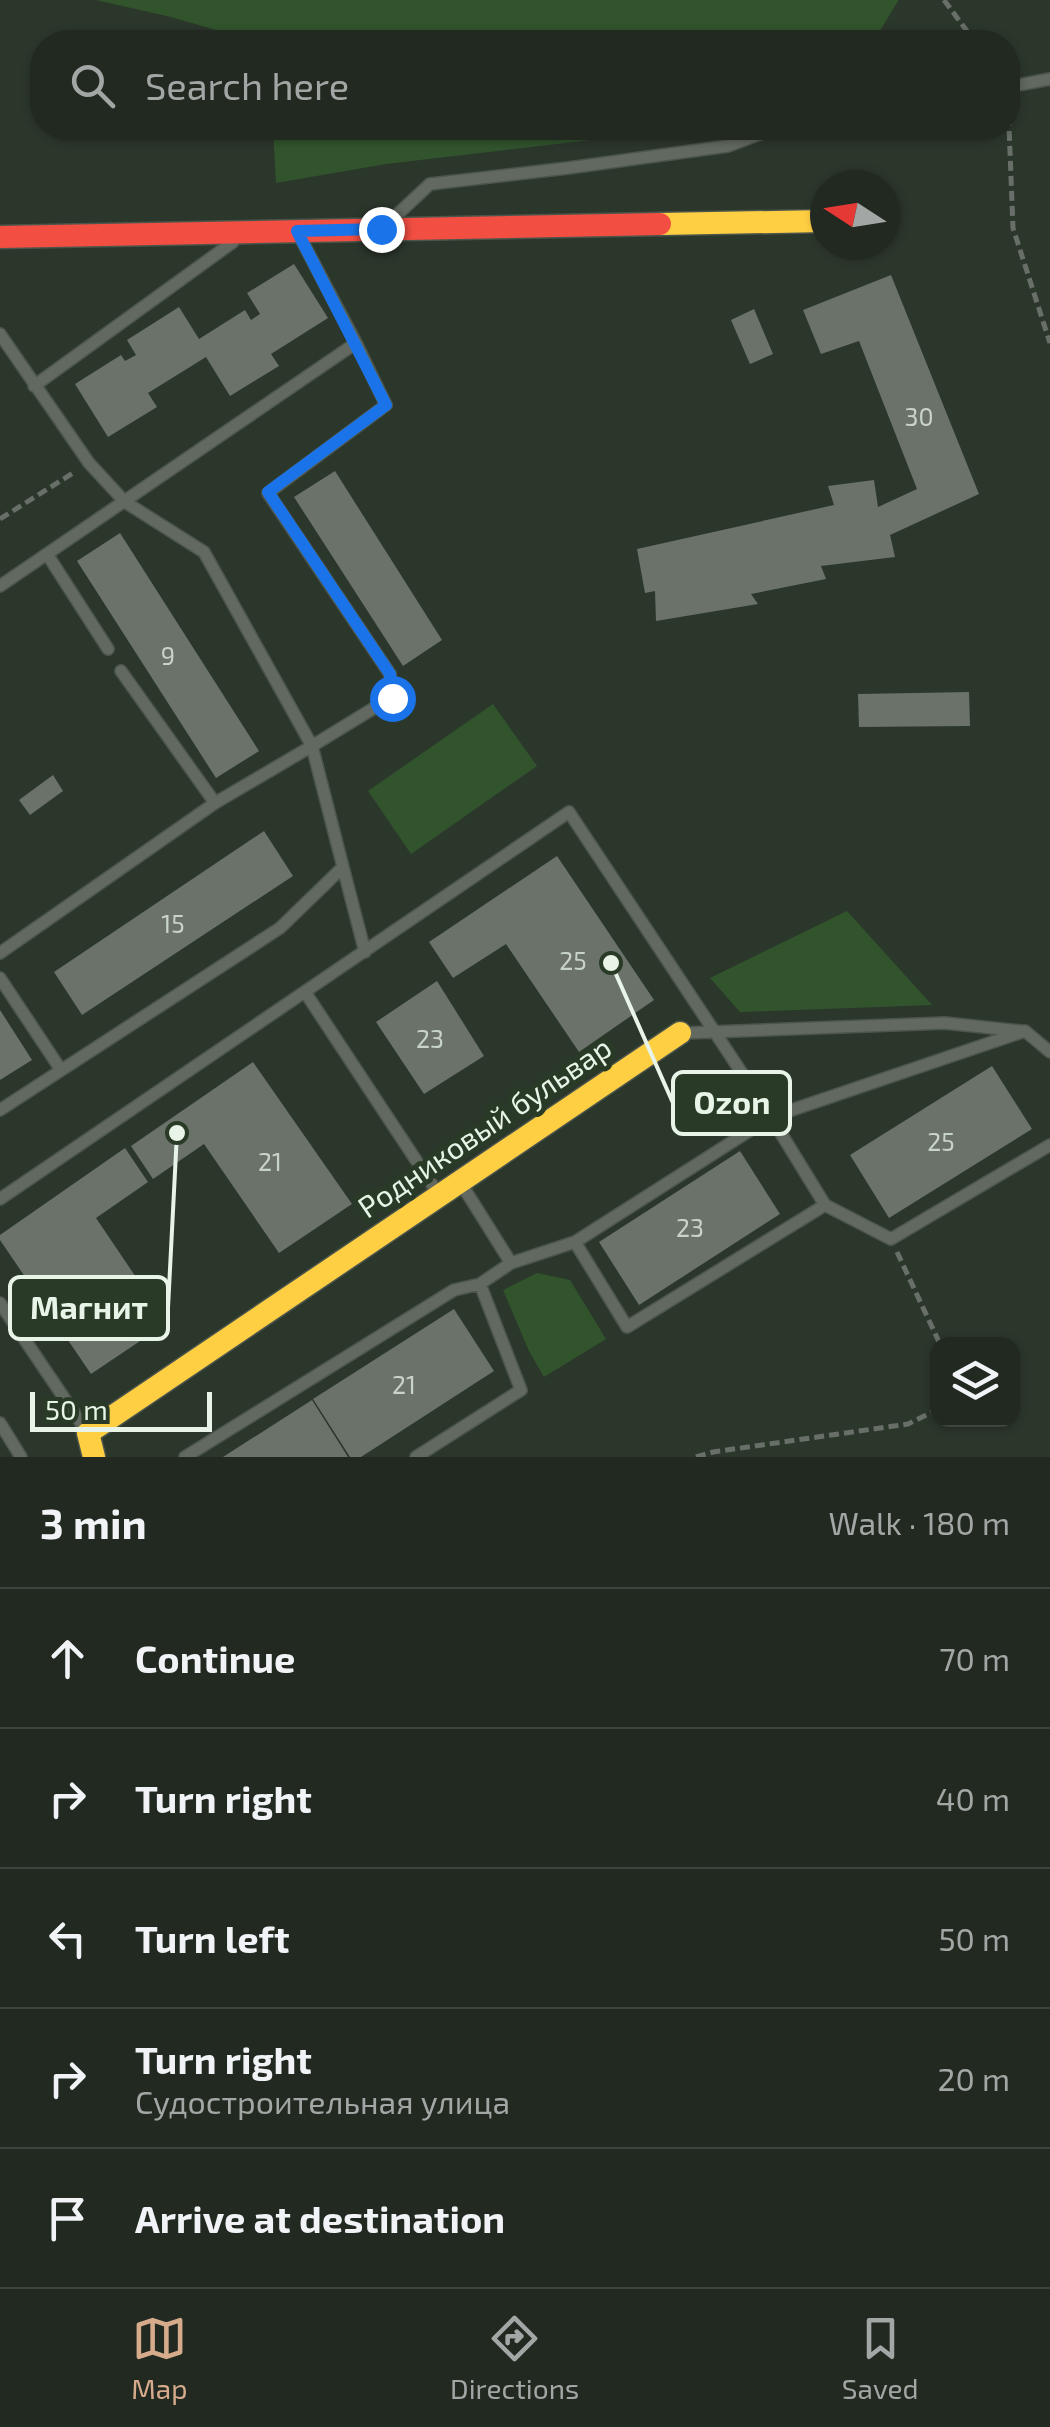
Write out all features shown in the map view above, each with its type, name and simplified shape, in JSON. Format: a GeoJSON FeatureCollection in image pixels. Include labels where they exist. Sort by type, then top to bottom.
{"type":"FeatureCollection","features":[{"type":"Feature","properties":{"kind":"street"},"geometry":{"type":"LineString","coordinates":[[0,237],[810,220]]}},
{"type":"Feature","properties":{"kind":"street","name":"Родниковый бульвар"},"geometry":{"type":"LineString","coordinates":[[88,1433],[680,1033]]}},
{"type":"Feature","properties":{"kind":"street"},"geometry":{"type":"LineString","coordinates":[[88,1433],[94,1457]]}},
{"type":"Feature","properties":{"kind":"lane"},"geometry":{"type":"LineString","coordinates":[[1020,85],[1050,79]]}},
{"type":"Feature","properties":{"kind":"lane"},"geometry":{"type":"LineString","coordinates":[[381,229],[430,184],[728,146],[744,140]]}},
{"type":"Feature","properties":{"kind":"lane"},"geometry":{"type":"LineString","coordinates":[[0,953],[215,804],[392,698],[390,674],[268,492],[386,405],[297,231]]}},
{"type":"Feature","properties":{"kind":"lane"},"geometry":{"type":"LineString","coordinates":[[34,386],[246,232]]}},
{"type":"Feature","properties":{"kind":"lane"},"geometry":{"type":"LineString","coordinates":[[0,334],[89,463],[126,502],[204,552],[312,746],[365,952]]}},
{"type":"Feature","properties":{"kind":"lane"},"geometry":{"type":"LineString","coordinates":[[0,586],[356,342]]}},
{"type":"Feature","properties":{"kind":"lane"},"geometry":{"type":"LineString","coordinates":[[47,554],[108,649]]}},
{"type":"Feature","properties":{"kind":"lane"},"geometry":{"type":"LineString","coordinates":[[121,671],[215,804]]}},
{"type":"Feature","properties":{"kind":"lane"},"geometry":{"type":"LineString","coordinates":[[0,1199],[569,812],[824,1205],[891,1239],[1050,1144]]}},
{"type":"Feature","properties":{"kind":"lane"},"geometry":{"type":"LineString","coordinates":[[0,1110],[280,928],[343,867]]}},
{"type":"Feature","properties":{"kind":"lane"},"geometry":{"type":"LineString","coordinates":[[0,978],[61,1070]]}},
{"type":"Feature","properties":{"kind":"lane"},"geometry":{"type":"LineString","coordinates":[[306,992],[439,1196]]}},
{"type":"Feature","properties":{"kind":"lane","name":"Родниковый бульвар"},"geometry":{"type":"LineString","coordinates":[[680,1033],[946,1023],[1025,1031]]}},
{"type":"Feature","properties":{"kind":"lane"},"geometry":{"type":"LineString","coordinates":[[185,1457],[454,1290],[480,1284],[511,1263],[575,1242],[770,1117],[1025,1031],[1049,1050]]}},
{"type":"Feature","properties":{"kind":"lane"},"geometry":{"type":"LineString","coordinates":[[460,1181],[511,1263]]}},
{"type":"Feature","properties":{"kind":"lane"},"geometry":{"type":"LineString","coordinates":[[575,1242],[627,1326],[824,1205]]}},
{"type":"Feature","properties":{"kind":"lane"},"geometry":{"type":"LineString","coordinates":[[416,1457],[521,1390],[480,1284]]}},
{"type":"Feature","properties":{"kind":"lane"},"geometry":{"type":"LineString","coordinates":[[0,1303],[88,1433]]}},
{"type":"Feature","properties":{"kind":"lane"},"geometry":{"type":"LineString","coordinates":[[0,1423],[21,1457]]}},
{"type":"Feature","properties":{"kind":"path"},"geometry":{"type":"LineString","coordinates":[[944,0],[966,30]]}},
{"type":"Feature","properties":{"kind":"path"},"geometry":{"type":"LineString","coordinates":[[1010,140],[1014,228],[1050,344]]}},
{"type":"Feature","properties":{"kind":"path"},"geometry":{"type":"LineString","coordinates":[[0,519],[89,463]]}},
{"type":"Feature","properties":{"kind":"path"},"geometry":{"type":"LineString","coordinates":[[891,1239],[937,1337]]}},
{"type":"Feature","properties":{"kind":"path"},"geometry":{"type":"LineString","coordinates":[[696,1457],[908,1424],[930,1413]]}},
{"type":"Feature","properties":{"kind":"green space"},"geometry":{"type":"Polygon","coordinates":[[[96,0],[898,0],[880,30],[216,30],[96,0]]]}},
{"type":"Feature","properties":{"kind":"green space"},"geometry":{"type":"Polygon","coordinates":[[[274,140],[591,140],[386,164],[276,183],[274,140]]]}},
{"type":"Feature","properties":{"kind":"green space"},"geometry":{"type":"Polygon","coordinates":[[[493,704],[537,766],[411,854],[368,791],[493,704]]]}},
{"type":"Feature","properties":{"kind":"green space"},"geometry":{"type":"Polygon","coordinates":[[[847,911],[932,1005],[740,1012],[710,978],[847,911]]]}},
{"type":"Feature","properties":{"kind":"green space"},"geometry":{"type":"Polygon","coordinates":[[[537,1273],[570,1280],[606,1339],[544,1377],[503,1290],[537,1273]]]}},
{"type":"Feature","properties":{"kind":"building"},"geometry":{"type":"Polygon","coordinates":[[[294,264],[328,318],[271,354],[279,366],[230,396],[206,357],[148,393],[157,407],[108,437],[75,384],[121,355],[125,361],[136,355],[127,340],[179,307],[199,339],[245,310],[251,320],[260,314],[247,293],[294,264]]]}},
{"type":"Feature","properties":{"kind":"building"},"geometry":{"type":"Polygon","coordinates":[[[891,275],[979,494],[890,535],[895,557],[821,566],[826,579],[751,594],[758,604],[656,621],[655,591],[645,593],[637,549],[834,505],[828,486],[874,480],[878,507],[917,489],[859,341],[821,354],[803,310],[891,275]]]}},
{"type":"Feature","properties":{"kind":"building"},"geometry":{"type":"Polygon","coordinates":[[[754,309],[773,354],[750,364],[731,320],[754,309]]]}},
{"type":"Feature","properties":{"kind":"building"},"geometry":{"type":"Polygon","coordinates":[[[335,471],[442,640],[403,666],[294,497],[335,471]]]}},
{"type":"Feature","properties":{"kind":"building"},"geometry":{"type":"Polygon","coordinates":[[[120,533],[259,751],[216,778],[77,561],[120,533]]]}},
{"type":"Feature","properties":{"kind":"building"},"geometry":{"type":"Polygon","coordinates":[[[969,692],[970,726],[859,727],[858,694],[969,692]]]}},
{"type":"Feature","properties":{"kind":"building"},"geometry":{"type":"Polygon","coordinates":[[[53,775],[63,791],[30,815],[19,800],[53,775]]]}},
{"type":"Feature","properties":{"kind":"building"},"geometry":{"type":"Polygon","coordinates":[[[264,831],[293,876],[82,1015],[54,972],[264,831]]]}},
{"type":"Feature","properties":{"kind":"building"},"geometry":{"type":"Polygon","coordinates":[[[557,856],[654,1000],[579,1052],[506,944],[453,978],[429,942],[557,856]]]}},
{"type":"Feature","properties":{"kind":"building"},"geometry":{"type":"Polygon","coordinates":[[[437,981],[484,1056],[424,1094],[376,1022],[437,981]]]}},
{"type":"Feature","properties":{"kind":"building"},"geometry":{"type":"Polygon","coordinates":[[[0,1010],[32,1060],[0,1080],[0,1010]]]}},
{"type":"Feature","properties":{"kind":"building"},"geometry":{"type":"Polygon","coordinates":[[[253,1062],[352,1204],[279,1253],[204,1144],[153,1179],[131,1146],[253,1062]]]}},
{"type":"Feature","properties":{"kind":"building"},"geometry":{"type":"Polygon","coordinates":[[[992,1066],[1032,1129],[889,1218],[850,1155],[992,1066]]]}},
{"type":"Feature","properties":{"kind":"building"},"geometry":{"type":"Polygon","coordinates":[[[125,1148],[148,1182],[96,1218],[167,1323],[91,1374],[0,1235],[125,1148]]]}},
{"type":"Feature","properties":{"kind":"building"},"geometry":{"type":"Polygon","coordinates":[[[740,1151],[780,1214],[639,1305],[599,1242],[740,1151]]]}},
{"type":"Feature","properties":{"kind":"building"},"geometry":{"type":"Polygon","coordinates":[[[454,1309],[494,1371],[361,1457],[350,1457],[313,1399],[454,1309]]]}},
{"type":"Feature","properties":{"kind":"building"},"geometry":{"type":"Polygon","coordinates":[[[312,1400],[348,1457],[223,1457],[312,1400]]]}},
{"type":"Feature","properties":{"kind":"traffic: slow"},"geometry":{"type":"LineString","coordinates":[[660,224],[810,221]]}},
{"type":"Feature","properties":{"kind":"traffic: slow"},"geometry":{"type":"LineString","coordinates":[[94,1457],[88,1433],[680,1033]]}},
{"type":"Feature","properties":{"kind":"traffic: jam"},"geometry":{"type":"LineString","coordinates":[[0,237],[660,224]]}},
{"type":"Feature","properties":{"kind":"place","name":"Ozon"},"geometry":{"type":"Point","coordinates":[611,963]}},
{"type":"Feature","properties":{"kind":"place","name":"Магнит"},"geometry":{"type":"Point","coordinates":[177,1133]}},
{"type":"Feature","properties":{"kind":"route"},"geometry":{"type":"LineString","coordinates":[[381,229],[297,231],[386,405],[268,492],[390,674],[392,698]]}}]}
